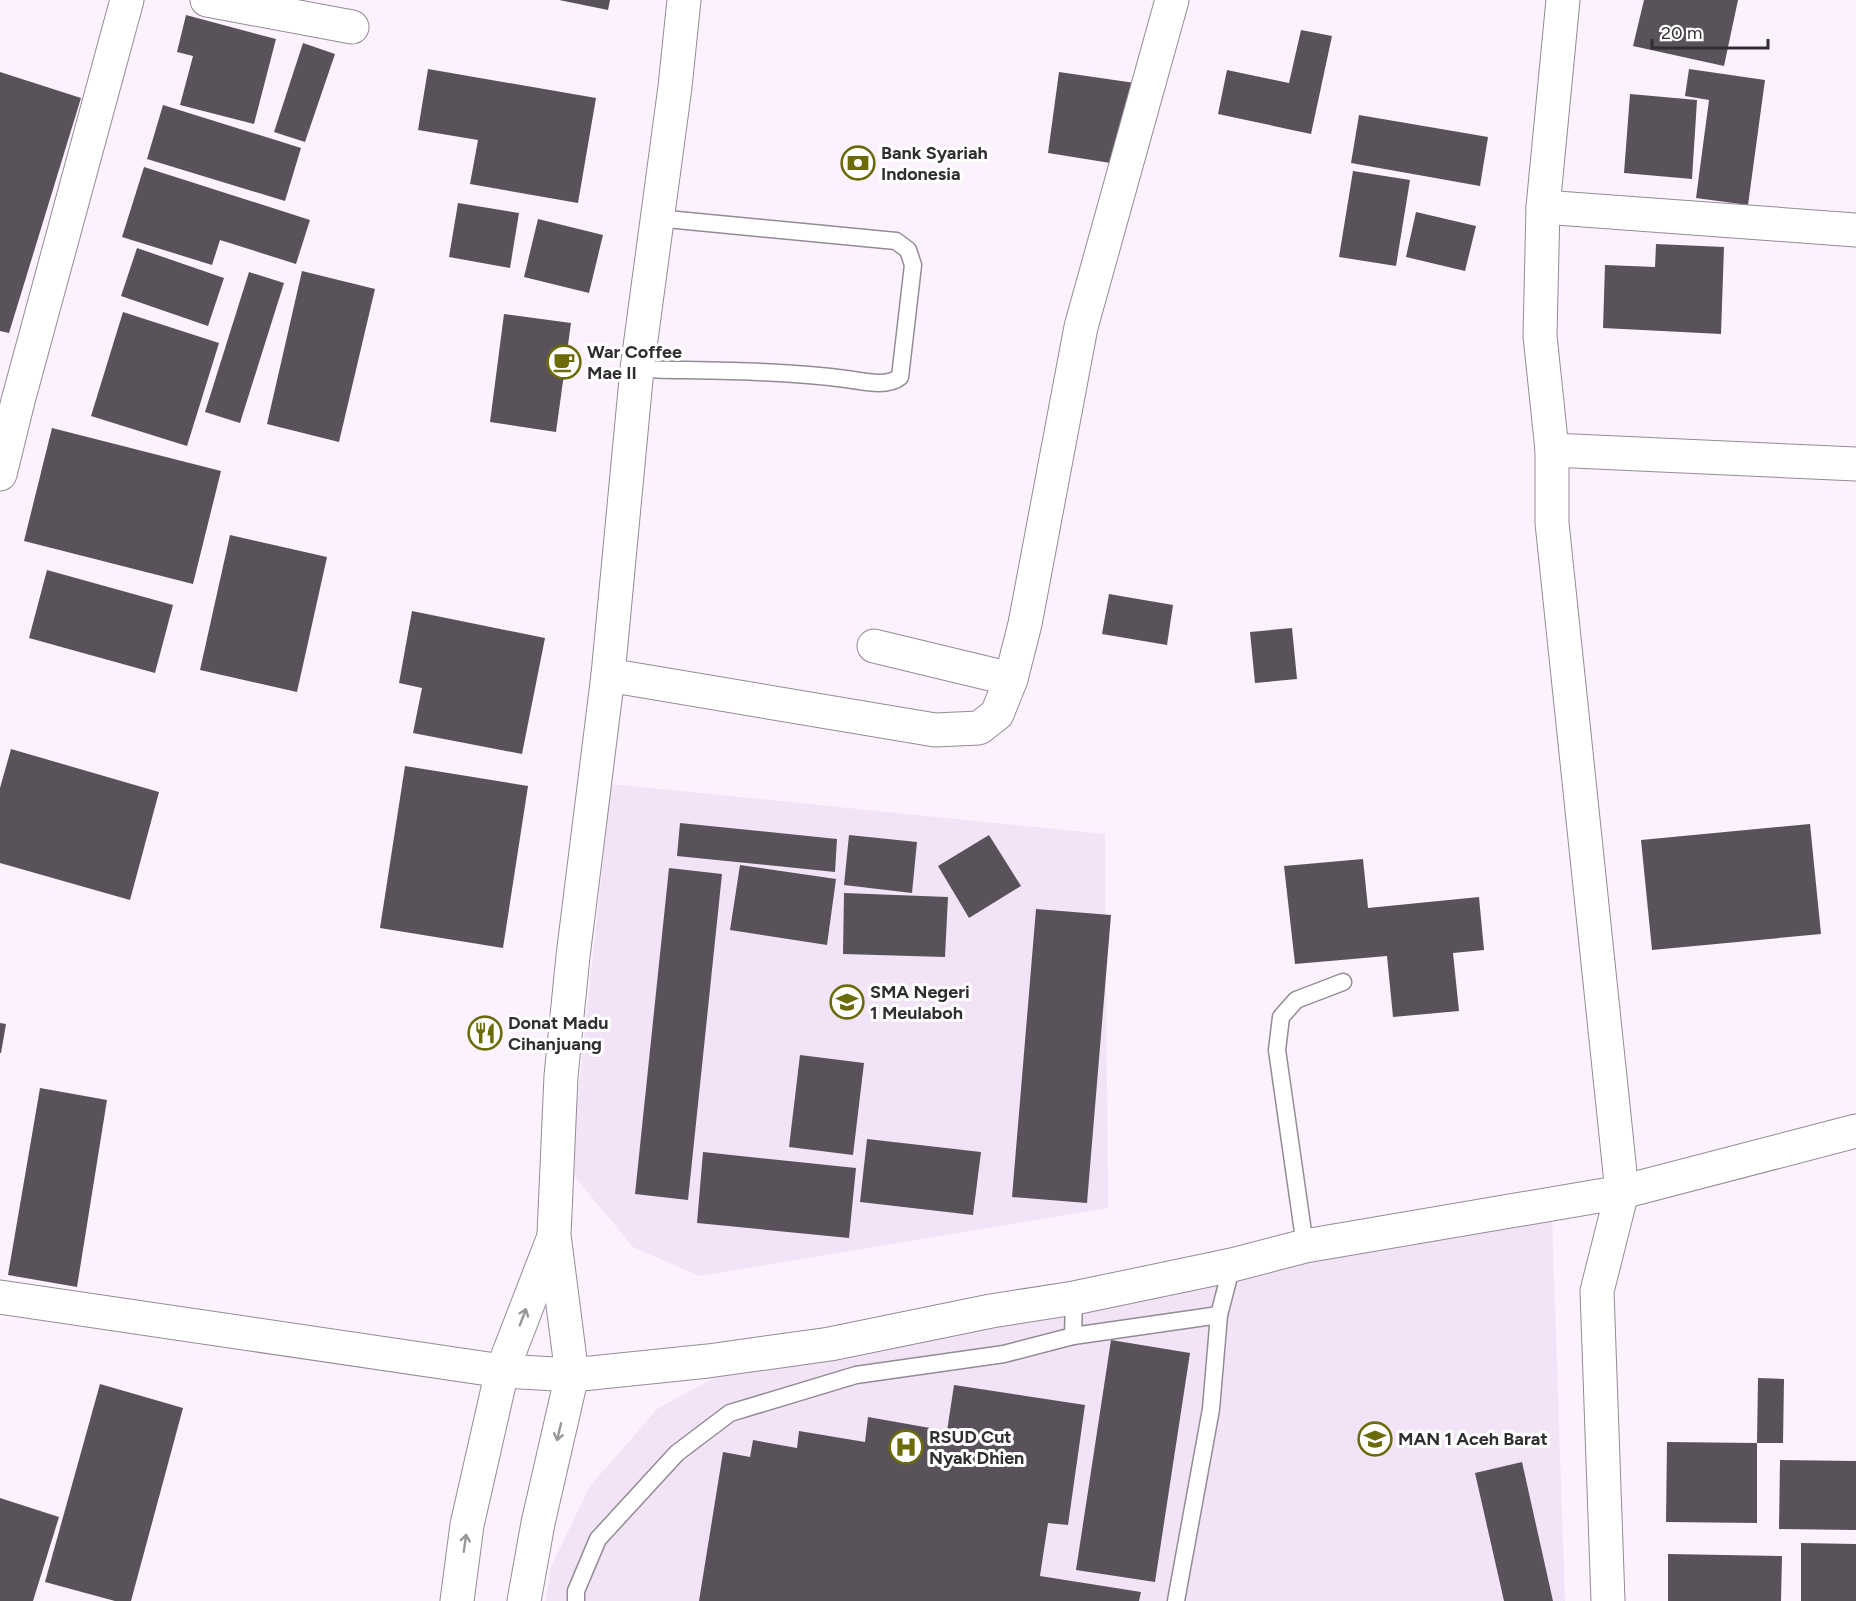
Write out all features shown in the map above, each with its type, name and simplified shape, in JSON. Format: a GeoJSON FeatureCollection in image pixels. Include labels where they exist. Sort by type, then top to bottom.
{"type":"FeatureCollection","features":[{"type":"Feature","properties":{"kind":"main road"},"geometry":{"type":"LineString","coordinates":[[0,474],[9,398],[127,0]]}},
{"type":"Feature","properties":{"kind":"main road"},"geometry":{"type":"LineString","coordinates":[[207,0],[352,27]]}},
{"type":"Feature","properties":{"kind":"main road"},"geometry":{"type":"LineString","coordinates":[[524,1601],[538,1523],[572,1375],[554,1235],[561,1076],[573,956],[608,675],[637,369],[675,87],[684,0]]}},
{"type":"Feature","properties":{"kind":"main road"},"geometry":{"type":"LineString","coordinates":[[608,675],[935,730],[979,728],[997,714],[1011,680],[1025,624],[1081,327],[1172,0]]}},
{"type":"Feature","properties":{"kind":"main road"},"geometry":{"type":"LineString","coordinates":[[1563,0],[1543,207],[1540,336],[1552,450],[1552,523],[1622,1192],[1597,1291],[1608,1601]]}},
{"type":"Feature","properties":{"kind":"main road"},"geometry":{"type":"LineString","coordinates":[[1543,207],[1856,230]]}},
{"type":"Feature","properties":{"kind":"main road"},"geometry":{"type":"LineString","coordinates":[[1552,450],[1856,464]]}},
{"type":"Feature","properties":{"kind":"main road"},"geometry":{"type":"LineString","coordinates":[[874,646],[1011,680]]}},
{"type":"Feature","properties":{"kind":"main road"},"geometry":{"type":"LineString","coordinates":[[0,1298],[502,1371],[572,1375],[708,1361],[830,1344],[991,1311],[1074,1298],[1232,1265],[1305,1246],[1622,1192],[1856,1131]]}},
{"type":"Feature","properties":{"kind":"main road"},"geometry":{"type":"LineString","coordinates":[[457,1601],[467,1525],[502,1371],[554,1235]]}},
{"type":"Feature","properties":{"kind":"lane"},"geometry":{"type":"LineString","coordinates":[[637,369],[798,373],[877,383],[894,381],[900,376],[913,265],[908,250],[896,241],[656,218]]}},
{"type":"Feature","properties":{"kind":"lane"},"geometry":{"type":"LineString","coordinates":[[1305,1246],[1277,1050],[1281,1017],[1296,1000],[1343,982]]}},
{"type":"Feature","properties":{"kind":"lane"},"geometry":{"type":"LineString","coordinates":[[1176,1601],[1211,1409],[1219,1315],[1232,1265]]}},
{"type":"Feature","properties":{"kind":"lane"},"geometry":{"type":"LineString","coordinates":[[1073,1336],[1074,1298]]}},
{"type":"Feature","properties":{"kind":"lane"},"geometry":{"type":"LineString","coordinates":[[576,1601],[576,1591],[598,1539],[677,1453],[730,1413],[856,1375],[1004,1354],[1073,1336],[1219,1315]]}},
{"type":"Feature","properties":{"kind":"shaded area","name":"SMA Negeri 1 Meulaboh"},"geometry":{"type":"Polygon","coordinates":[[[611,784],[1105,834],[1108,1208],[699,1276],[633,1247],[570,1171],[611,784]]]}},
{"type":"Feature","properties":{"kind":"shaded area"},"geometry":{"type":"Polygon","coordinates":[[[1552,1217],[1565,1601],[546,1601],[551,1567],[590,1486],[658,1408],[740,1364],[1552,1217]]]}},
{"type":"Feature","properties":{"kind":"building"},"geometry":{"type":"Polygon","coordinates":[[[559,0],[610,0],[608,10],[559,0]]]}},
{"type":"Feature","properties":{"kind":"building"},"geometry":{"type":"Polygon","coordinates":[[[1644,0],[1738,0],[1724,66],[1633,46],[1644,0]]]}},
{"type":"Feature","properties":{"kind":"building"},"geometry":{"type":"Polygon","coordinates":[[[186,15],[276,39],[254,124],[180,105],[193,56],[177,52],[186,15]]]}},
{"type":"Feature","properties":{"kind":"building"},"geometry":{"type":"Polygon","coordinates":[[[1301,30],[1332,36],[1311,134],[1218,114],[1227,70],[1289,83],[1301,30]]]}},
{"type":"Feature","properties":{"kind":"building"},"geometry":{"type":"Polygon","coordinates":[[[303,43],[335,54],[305,142],[274,132],[303,43]]]}},
{"type":"Feature","properties":{"kind":"building"},"geometry":{"type":"Polygon","coordinates":[[[428,69],[596,98],[578,203],[470,184],[478,140],[418,130],[428,69]]]}},
{"type":"Feature","properties":{"kind":"building"},"geometry":{"type":"Polygon","coordinates":[[[1689,69],[1765,80],[1748,205],[1696,198],[1709,100],[1685,96],[1689,69]]]}},
{"type":"Feature","properties":{"kind":"building"},"geometry":{"type":"Polygon","coordinates":[[[0,72],[81,98],[9,333],[0,331],[0,72]]]}},
{"type":"Feature","properties":{"kind":"building"},"geometry":{"type":"Polygon","coordinates":[[[1059,72],[1135,83],[1123,165],[1048,153],[1059,72]]]}},
{"type":"Feature","properties":{"kind":"building"},"geometry":{"type":"Polygon","coordinates":[[[1630,94],[1697,100],[1692,179],[1624,173],[1630,94]]]}},
{"type":"Feature","properties":{"kind":"building"},"geometry":{"type":"Polygon","coordinates":[[[163,105],[301,148],[285,201],[147,159],[163,105]]]}},
{"type":"Feature","properties":{"kind":"building"},"geometry":{"type":"Polygon","coordinates":[[[1359,115],[1488,137],[1480,186],[1351,163],[1359,115]]]}},
{"type":"Feature","properties":{"kind":"building"},"geometry":{"type":"Polygon","coordinates":[[[144,167],[310,220],[296,264],[220,240],[212,265],[122,237],[144,167]]]}},
{"type":"Feature","properties":{"kind":"building"},"geometry":{"type":"Polygon","coordinates":[[[1353,171],[1410,180],[1396,266],[1339,257],[1353,171]]]}},
{"type":"Feature","properties":{"kind":"building"},"geometry":{"type":"Polygon","coordinates":[[[458,203],[519,213],[510,268],[449,257],[458,203]]]}},
{"type":"Feature","properties":{"kind":"building"},"geometry":{"type":"Polygon","coordinates":[[[1416,212],[1476,226],[1465,271],[1406,257],[1416,212]]]}},
{"type":"Feature","properties":{"kind":"building"},"geometry":{"type":"Polygon","coordinates":[[[538,219],[603,235],[589,293],[524,277],[538,219]]]}},
{"type":"Feature","properties":{"kind":"building"},"geometry":{"type":"Polygon","coordinates":[[[1656,244],[1724,247],[1721,334],[1603,328],[1605,265],[1655,267],[1656,244]]]}},
{"type":"Feature","properties":{"kind":"building"},"geometry":{"type":"Polygon","coordinates":[[[137,248],[224,278],[208,326],[121,296],[137,248]]]}},
{"type":"Feature","properties":{"kind":"building"},"geometry":{"type":"Polygon","coordinates":[[[302,271],[375,289],[339,442],[267,424],[302,271]]]}},
{"type":"Feature","properties":{"kind":"building"},"geometry":{"type":"Polygon","coordinates":[[[249,272],[284,283],[240,423],[205,412],[249,272]]]}},
{"type":"Feature","properties":{"kind":"building"},"geometry":{"type":"Polygon","coordinates":[[[123,312],[219,343],[187,446],[91,416],[123,312]]]}},
{"type":"Feature","properties":{"kind":"building"},"geometry":{"type":"Polygon","coordinates":[[[504,314],[571,323],[556,432],[490,422],[504,314]]]}},
{"type":"Feature","properties":{"kind":"building"},"geometry":{"type":"Polygon","coordinates":[[[52,428],[221,471],[193,584],[24,541],[52,428]]]}},
{"type":"Feature","properties":{"kind":"building"},"geometry":{"type":"Polygon","coordinates":[[[230,535],[327,557],[297,692],[200,670],[230,535]]]}},
{"type":"Feature","properties":{"kind":"building"},"geometry":{"type":"Polygon","coordinates":[[[47,570],[173,605],[155,673],[29,638],[47,570]]]}},
{"type":"Feature","properties":{"kind":"building"},"geometry":{"type":"Polygon","coordinates":[[[1109,594],[1173,605],[1167,645],[1102,634],[1109,594]]]}},
{"type":"Feature","properties":{"kind":"building"},"geometry":{"type":"Polygon","coordinates":[[[412,611],[545,638],[522,754],[413,733],[422,688],[399,683],[412,611]]]}},
{"type":"Feature","properties":{"kind":"building"},"geometry":{"type":"Polygon","coordinates":[[[1292,628],[1297,679],[1255,683],[1250,632],[1292,628]]]}},
{"type":"Feature","properties":{"kind":"building"},"geometry":{"type":"Polygon","coordinates":[[[11,749],[159,792],[130,900],[0,863],[0,788],[11,749]]]}},
{"type":"Feature","properties":{"kind":"building"},"geometry":{"type":"Polygon","coordinates":[[[405,766],[528,786],[503,948],[380,928],[405,766]]]}},
{"type":"Feature","properties":{"kind":"building"},"geometry":{"type":"Polygon","coordinates":[[[680,823],[837,839],[835,872],[677,856],[680,823]]]}},
{"type":"Feature","properties":{"kind":"building"},"geometry":{"type":"Polygon","coordinates":[[[1810,824],[1821,934],[1652,950],[1641,840],[1810,824]]]}},
{"type":"Feature","properties":{"kind":"building"},"geometry":{"type":"Polygon","coordinates":[[[849,835],[917,842],[912,893],[844,885],[849,835]]]}},
{"type":"Feature","properties":{"kind":"building"},"geometry":{"type":"Polygon","coordinates":[[[989,835],[1021,886],[969,918],[938,866],[989,835]]]}},
{"type":"Feature","properties":{"kind":"building"},"geometry":{"type":"Polygon","coordinates":[[[1363,859],[1368,908],[1479,897],[1484,950],[1453,953],[1459,1011],[1393,1017],[1387,956],[1295,964],[1284,866],[1363,859]]]}},
{"type":"Feature","properties":{"kind":"building"},"geometry":{"type":"Polygon","coordinates":[[[740,865],[836,879],[827,945],[730,930],[740,865]]]}},
{"type":"Feature","properties":{"kind":"building"},"geometry":{"type":"Polygon","coordinates":[[[669,868],[722,874],[688,1200],[635,1194],[669,868]]]}},
{"type":"Feature","properties":{"kind":"building"},"geometry":{"type":"Polygon","coordinates":[[[844,893],[948,897],[945,957],[843,954],[844,893]]]}},
{"type":"Feature","properties":{"kind":"building"},"geometry":{"type":"Polygon","coordinates":[[[1036,909],[1111,915],[1087,1203],[1012,1197],[1036,909]]]}},
{"type":"Feature","properties":{"kind":"building"},"geometry":{"type":"Polygon","coordinates":[[[0,1023],[6,1024],[1,1053],[0,1053],[0,1023]]]}},
{"type":"Feature","properties":{"kind":"building"},"geometry":{"type":"Polygon","coordinates":[[[800,1055],[864,1063],[853,1155],[789,1147],[800,1055]]]}},
{"type":"Feature","properties":{"kind":"building"},"geometry":{"type":"Polygon","coordinates":[[[40,1088],[107,1100],[77,1287],[8,1275],[40,1088]]]}},
{"type":"Feature","properties":{"kind":"building"},"geometry":{"type":"Polygon","coordinates":[[[867,1139],[981,1152],[973,1215],[860,1202],[867,1139]]]}},
{"type":"Feature","properties":{"kind":"building"},"geometry":{"type":"Polygon","coordinates":[[[703,1152],[856,1168],[849,1238],[697,1223],[703,1152]]]}},
{"type":"Feature","properties":{"kind":"building"},"geometry":{"type":"Polygon","coordinates":[[[1111,1340],[1190,1353],[1155,1582],[1076,1570],[1111,1340]]]}},
{"type":"Feature","properties":{"kind":"building"},"geometry":{"type":"Polygon","coordinates":[[[1758,1378],[1784,1379],[1783,1443],[1757,1443],[1758,1378]]]}},
{"type":"Feature","properties":{"kind":"building"},"geometry":{"type":"Polygon","coordinates":[[[100,1384],[183,1408],[131,1601],[115,1601],[45,1582],[100,1384]]]}},
{"type":"Feature","properties":{"kind":"building"},"geometry":{"type":"Polygon","coordinates":[[[954,1385],[1085,1405],[1068,1525],[1048,1523],[1040,1576],[1141,1592],[1139,1601],[699,1601],[723,1452],[750,1457],[753,1440],[797,1448],[799,1431],[865,1442],[868,1417],[947,1431],[954,1385]]]}},
{"type":"Feature","properties":{"kind":"building"},"geometry":{"type":"Polygon","coordinates":[[[1667,1442],[1757,1443],[1757,1523],[1666,1522],[1667,1442]]]}},
{"type":"Feature","properties":{"kind":"building"},"geometry":{"type":"Polygon","coordinates":[[[1780,1460],[1856,1461],[1856,1530],[1779,1529],[1780,1460]]]}},
{"type":"Feature","properties":{"kind":"building"},"geometry":{"type":"Polygon","coordinates":[[[1522,1462],[1553,1601],[1504,1601],[1475,1473],[1522,1462]]]}},
{"type":"Feature","properties":{"kind":"building"},"geometry":{"type":"Polygon","coordinates":[[[0,1498],[59,1517],[33,1601],[0,1601],[0,1498]]]}},
{"type":"Feature","properties":{"kind":"building"},"geometry":{"type":"Polygon","coordinates":[[[1801,1543],[1856,1544],[1856,1601],[1801,1601],[1801,1543]]]}},
{"type":"Feature","properties":{"kind":"building"},"geometry":{"type":"Polygon","coordinates":[[[1668,1554],[1782,1556],[1781,1601],[1668,1601],[1668,1554]]]}},
{"type":"Feature","properties":{"kind":"place","name":"Bank Syariah Indonesia"},"geometry":{"type":"Point","coordinates":[858,163]}},
{"type":"Feature","properties":{"kind":"place","name":"War Coffee Mae II"},"geometry":{"type":"Point","coordinates":[564,362]}},
{"type":"Feature","properties":{"kind":"place","name":"SMA Negeri 1 Meulaboh"},"geometry":{"type":"Point","coordinates":[847,1002]}},
{"type":"Feature","properties":{"kind":"place","name":"Donat Madu Cihanjuang"},"geometry":{"type":"Point","coordinates":[485,1033]}},
{"type":"Feature","properties":{"kind":"place","name":"MAN 1 Aceh Barat"},"geometry":{"type":"Point","coordinates":[1375,1439]}},
{"type":"Feature","properties":{"kind":"place","name":"RSUD Cut Nyak Dhien"},"geometry":{"type":"Point","coordinates":[906,1447]}}]}
